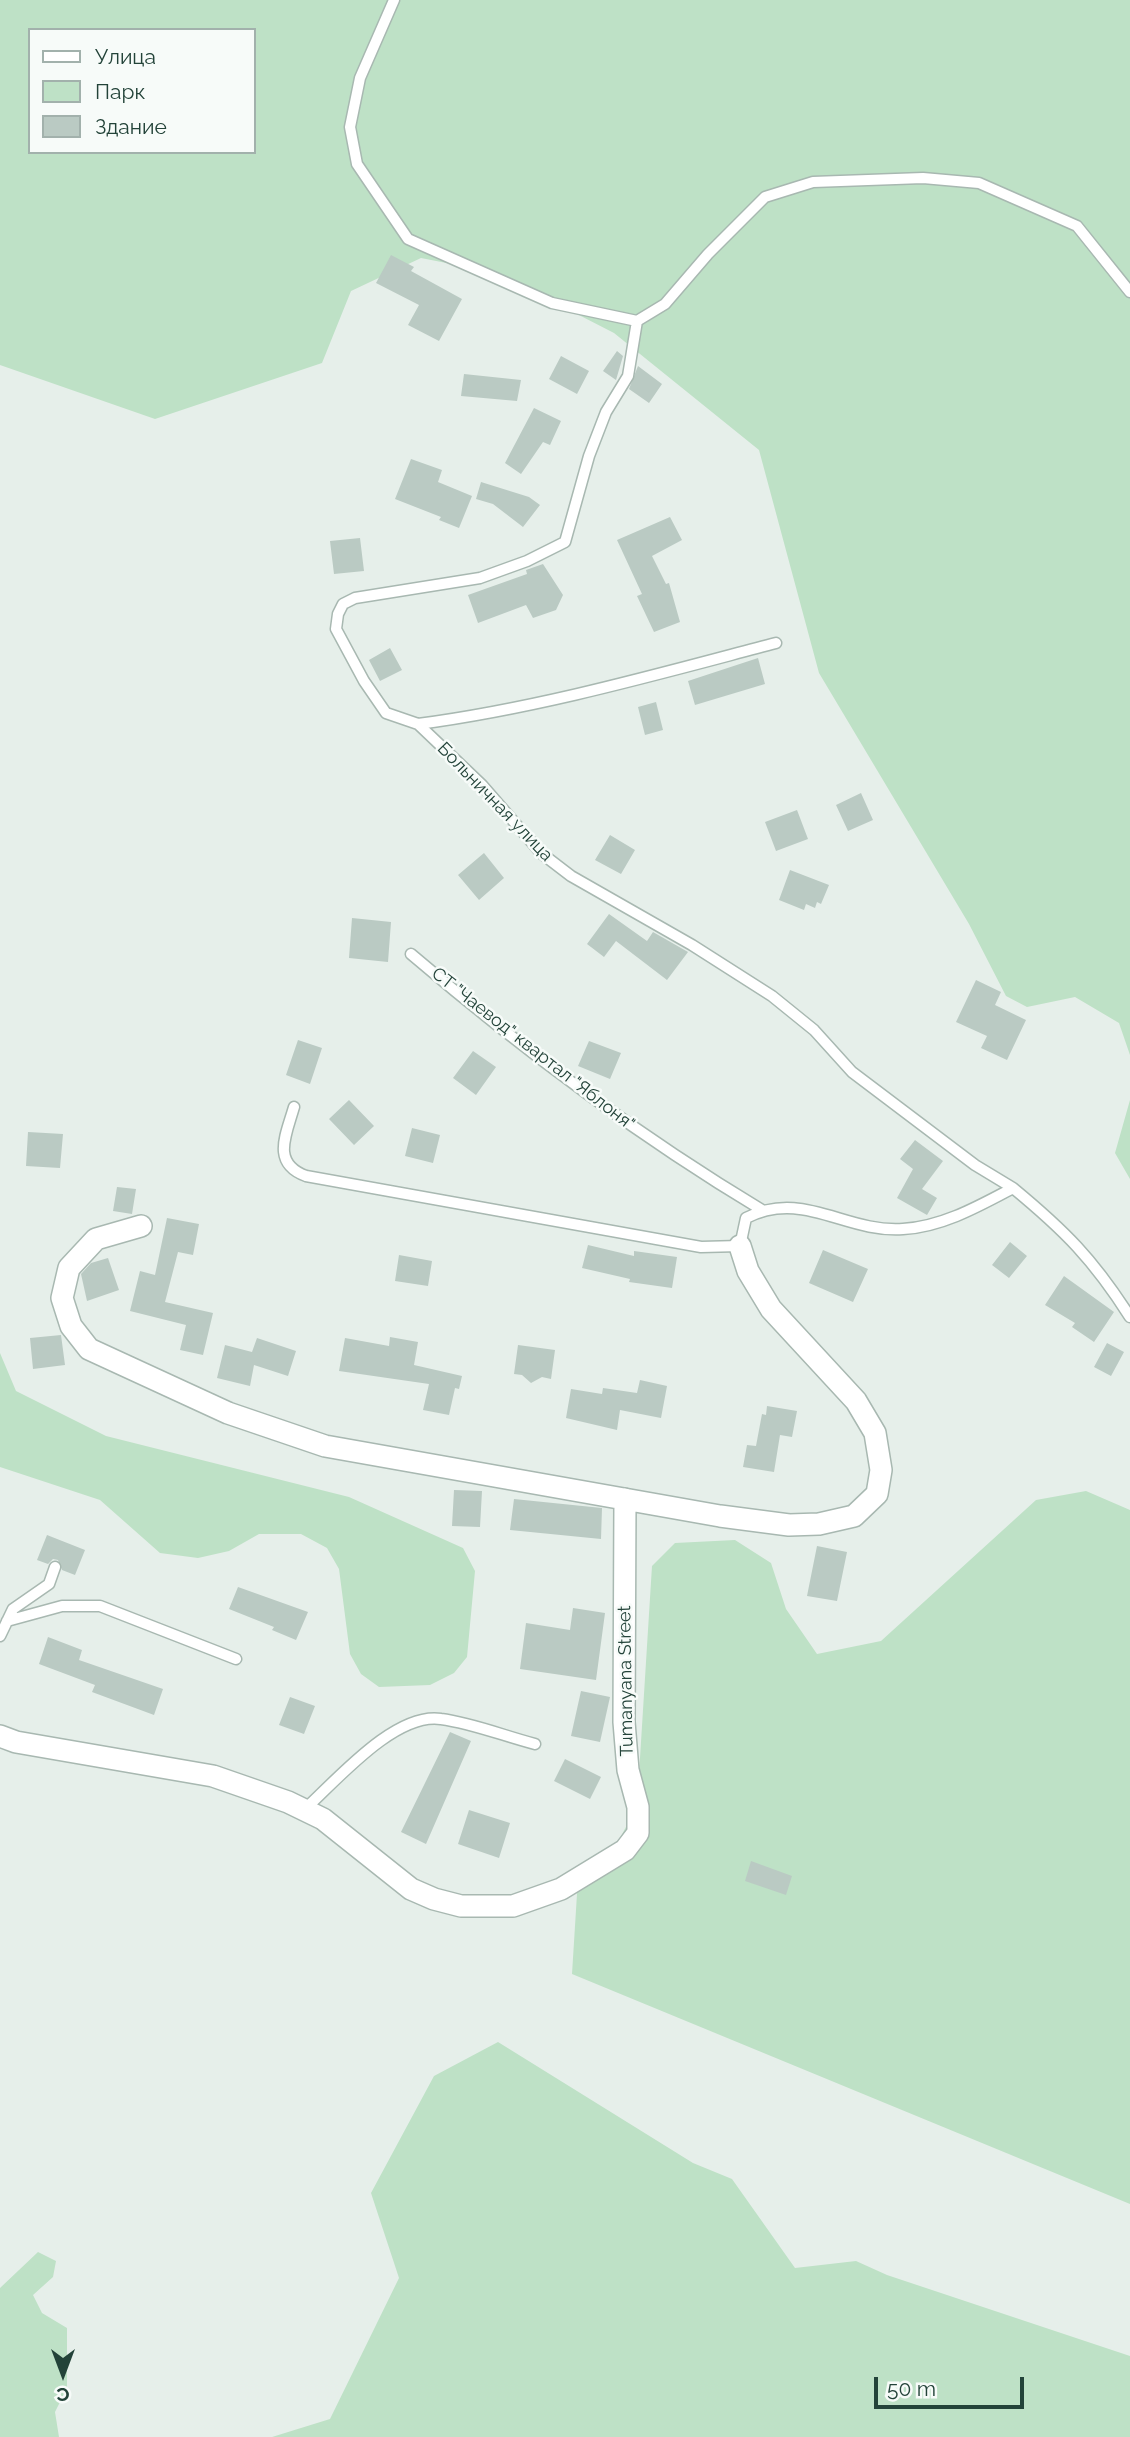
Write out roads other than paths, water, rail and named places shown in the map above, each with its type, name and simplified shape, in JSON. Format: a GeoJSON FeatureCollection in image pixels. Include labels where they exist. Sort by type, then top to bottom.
{"type":"FeatureCollection","features":[{"type":"Feature","properties":{"kind":"street"},"geometry":{"type":"LineString","coordinates":[[141,1226],[96,1239],[69,1268],[62,1298],[71,1326],[89,1349],[228,1413],[325,1446],[625,1499],[789,1525],[819,1524],[854,1516],[877,1494],[881,1470],[875,1433],[856,1401],[771,1309],[748,1271],[740,1246]]}},
{"type":"Feature","properties":{"kind":"street","name":"Tumanyana Street"},"geometry":{"type":"LineString","coordinates":[[0,1736],[16,1742],[213,1776],[304,1809],[323,1819],[411,1889],[461,1906],[513,1906],[561,1889],[625,1850],[638,1833],[638,1807],[628,1770],[624,1722],[625,1499]]}},
{"type":"Feature","properties":{"kind":"lane"},"geometry":{"type":"LineString","coordinates":[[394,0],[360,78],[350,127],[357,164],[408,239],[552,303],[638,321],[665,304],[708,254],[765,197],[813,182],[923,178],[979,183],[1077,226],[1130,292]]}},
{"type":"Feature","properties":{"kind":"lane","name":"Больничная улица"},"geometry":{"type":"LineString","coordinates":[[638,321],[628,376],[606,412],[589,456],[565,542],[527,561],[480,578],[355,598],[343,604],[338,614],[336,629],[364,681],[386,713],[418,724],[482,785],[541,853],[571,876],[692,945],[772,996],[814,1030],[852,1072],[975,1165],[1013,1188],[1067,1232],[1102,1273],[1130,1317]]}},
{"type":"Feature","properties":{"kind":"lane"},"geometry":{"type":"LineString","coordinates":[[418,724],[469,717],[597,690],[776,643]]}},
{"type":"Feature","properties":{"kind":"lane","name":"СТ \"Чаевод\" квартал \"Яблоня\""},"geometry":{"type":"LineString","coordinates":[[411,954],[484,1016],[596,1103],[762,1210]]}},
{"type":"Feature","properties":{"kind":"lane"},"geometry":{"type":"LineString","coordinates":[[294,1107],[282,1148],[284,1161],[293,1171],[306,1176],[702,1247],[740,1246],[746,1218],[762,1210],[782,1206],[866,1227],[901,1229],[929,1226],[1013,1188]]}},
{"type":"Feature","properties":{"kind":"lane"},"geometry":{"type":"LineString","coordinates":[[0,1636],[13,1609],[48,1584],[55,1567]]}},
{"type":"Feature","properties":{"kind":"lane"},"geometry":{"type":"LineString","coordinates":[[7,1621],[62,1606],[100,1606],[236,1660]]}},
{"type":"Feature","properties":{"kind":"lane"},"geometry":{"type":"LineString","coordinates":[[304,1809],[390,1734],[420,1719],[440,1718],[535,1744]]}}]}
